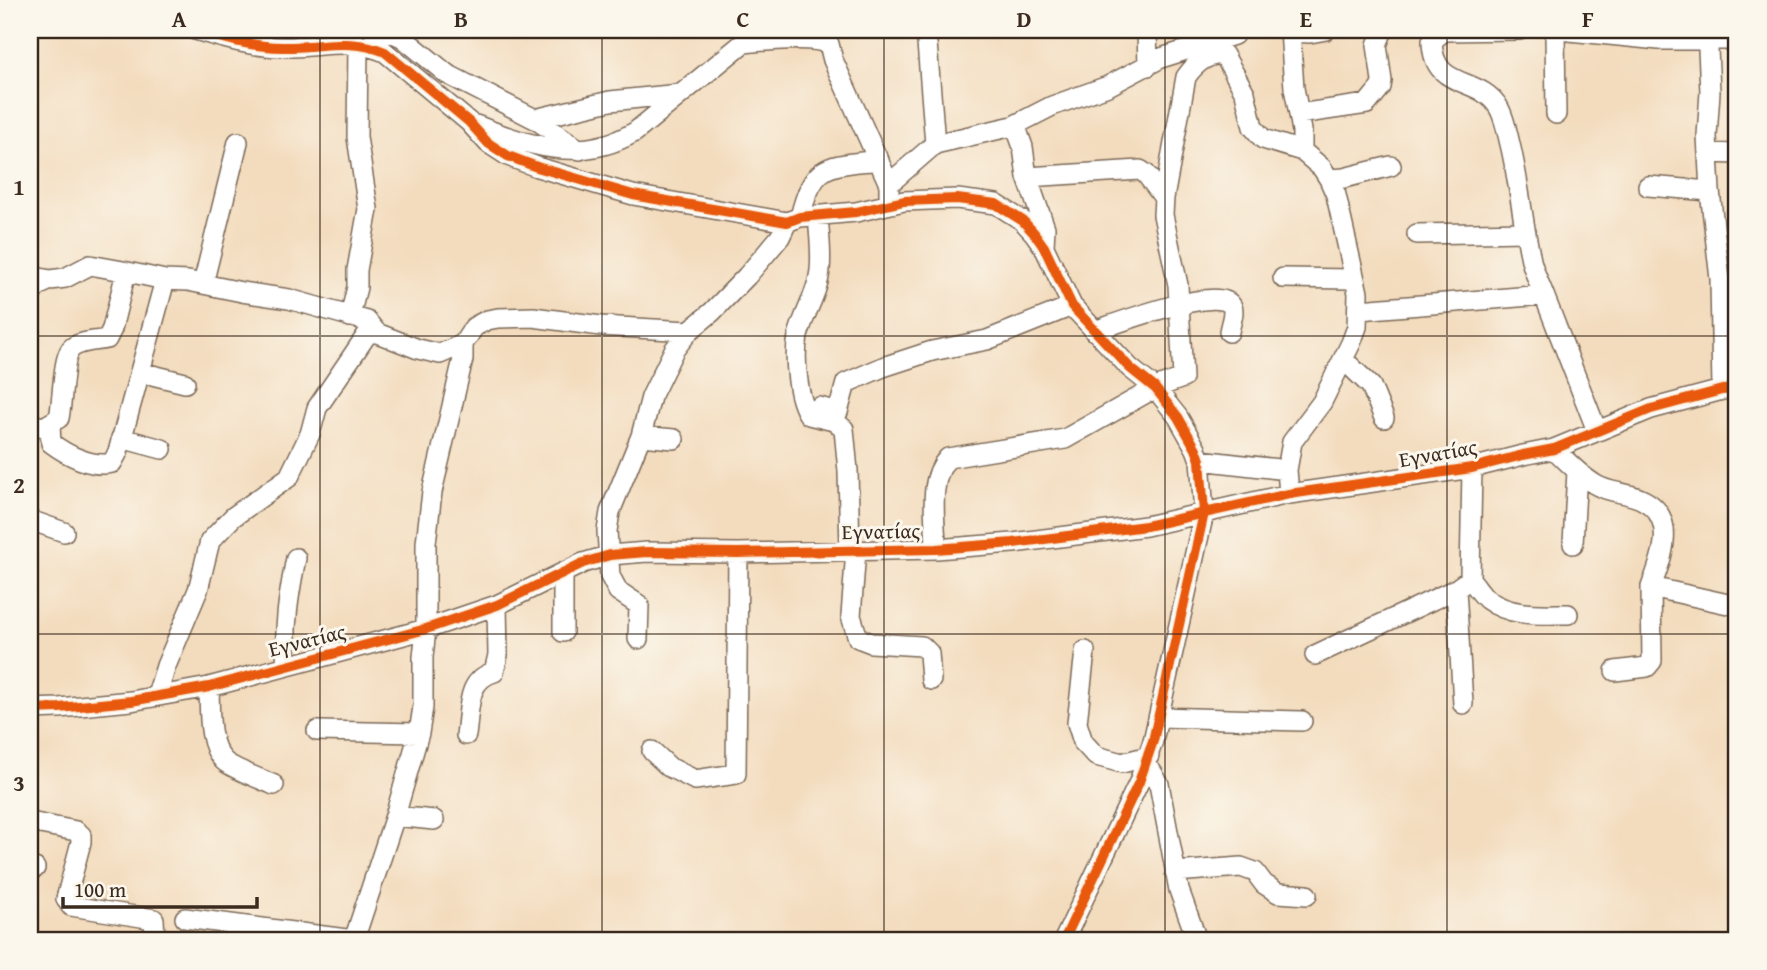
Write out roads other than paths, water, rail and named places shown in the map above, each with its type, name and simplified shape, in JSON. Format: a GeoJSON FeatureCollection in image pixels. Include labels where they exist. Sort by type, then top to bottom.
{"type":"FeatureCollection","features":[{"type":"Feature","properties":{"kind":"street"},"geometry":{"type":"LineString","coordinates":[[926,30],[934,144]]}},
{"type":"Feature","properties":{"kind":"street"},"geometry":{"type":"LineString","coordinates":[[1147,30],[1148,66]]}},
{"type":"Feature","properties":{"kind":"street"},"geometry":{"type":"LineString","coordinates":[[1302,151],[1302,131],[1294,88],[1291,31],[1310,33],[1326,30]]}},
{"type":"Feature","properties":{"kind":"street"},"geometry":{"type":"LineString","coordinates":[[1299,114],[1367,104],[1381,87],[1377,45],[1383,30]]}},
{"type":"Feature","properties":{"kind":"street"},"geometry":{"type":"LineString","coordinates":[[1519,30],[1432,32],[1432,52],[1445,75],[1486,93],[1504,120],[1517,169],[1530,258],[1597,431]]}},
{"type":"Feature","properties":{"kind":"street"},"geometry":{"type":"LineString","coordinates":[[1556,114],[1557,30],[1659,40],[1737,40]]}},
{"type":"Feature","properties":{"kind":"street"},"geometry":{"type":"LineString","coordinates":[[206,32],[283,47],[363,45],[386,52],[468,122],[488,143],[508,156],[634,195],[802,218],[856,212],[889,194],[934,144],[1013,126],[1052,106],[1108,86],[1161,58],[1234,33],[1232,72]]}},
{"type":"Feature","properties":{"kind":"street"},"geometry":{"type":"LineString","coordinates":[[363,45],[391,32],[409,37],[447,74],[535,119],[580,150]]}},
{"type":"Feature","properties":{"kind":"street"},"geometry":{"type":"LineString","coordinates":[[468,122],[506,137],[580,150],[616,143],[635,132],[751,36],[795,41],[821,40],[829,44],[833,60],[879,160],[889,194]]}},
{"type":"Feature","properties":{"kind":"street"},"geometry":{"type":"LineString","coordinates":[[1685,41],[1707,49],[1737,49]]}},
{"type":"Feature","properties":{"kind":"street"},"geometry":{"type":"LineString","coordinates":[[350,317],[368,209],[357,136],[363,45]]}},
{"type":"Feature","properties":{"kind":"street"},"geometry":{"type":"LineString","coordinates":[[1707,49],[1710,191],[1730,390]]}},
{"type":"Feature","properties":{"kind":"street"},"geometry":{"type":"LineString","coordinates":[[936,549],[935,479],[940,466],[948,457],[1065,439],[1155,388],[1183,378],[1178,285],[1163,215],[1186,77],[1183,52]]}},
{"type":"Feature","properties":{"kind":"street"},"geometry":{"type":"LineString","coordinates":[[1186,77],[1194,66],[1216,55],[1224,55],[1245,93],[1253,127],[1263,139],[1302,151],[1322,168],[1336,195],[1358,292],[1357,327],[1344,360],[1322,402],[1293,442],[1287,470],[1289,494]]}},
{"type":"Feature","properties":{"kind":"street"},"geometry":{"type":"LineString","coordinates":[[535,119],[610,101],[680,94]]}},
{"type":"Feature","properties":{"kind":"street"},"geometry":{"type":"LineString","coordinates":[[1013,126],[1023,146],[1027,177],[1045,228],[1044,247]]}},
{"type":"Feature","properties":{"kind":"street"},"geometry":{"type":"LineString","coordinates":[[203,284],[238,142]]}},
{"type":"Feature","properties":{"kind":"street"},"geometry":{"type":"LineString","coordinates":[[1709,153],[1737,154]]}},
{"type":"Feature","properties":{"kind":"street"},"geometry":{"type":"LineString","coordinates":[[836,416],[809,415],[801,400],[798,338],[817,289],[820,268],[802,218],[807,192],[818,175],[831,166],[879,160]]}},
{"type":"Feature","properties":{"kind":"street"},"geometry":{"type":"LineString","coordinates":[[1329,178],[1344,178],[1391,166]]}},
{"type":"Feature","properties":{"kind":"street"},"geometry":{"type":"LineString","coordinates":[[1027,177],[1140,170],[1164,198]]}},
{"type":"Feature","properties":{"kind":"street"},"geometry":{"type":"LineString","coordinates":[[1648,186],[1710,191]]}},
{"type":"Feature","properties":{"kind":"street"},"geometry":{"type":"LineString","coordinates":[[889,194],[996,204],[1023,222],[1044,247],[1072,306],[1130,368],[1155,388],[1178,416],[1200,460],[1203,513],[1147,762],[1064,940]]}},
{"type":"Feature","properties":{"kind":"street"},"geometry":{"type":"LineString","coordinates":[[638,639],[639,605],[618,591],[610,576],[607,531],[610,512],[640,436],[651,397],[674,350],[689,331],[712,312],[780,237],[802,218]]}},
{"type":"Feature","properties":{"kind":"street"},"geometry":{"type":"LineString","coordinates":[[1417,234],[1526,232]]}},
{"type":"Feature","properties":{"kind":"street"},"geometry":{"type":"LineString","coordinates":[[30,276],[50,280],[65,278],[90,265],[165,280],[188,281],[242,292],[268,294],[367,321],[377,333]]}},
{"type":"Feature","properties":{"kind":"street"},"geometry":{"type":"LineString","coordinates":[[123,271],[125,276],[107,339],[81,343],[69,349],[64,366],[65,384],[59,418],[40,425],[51,443],[66,454],[103,465],[111,463],[118,452],[165,280]]}},
{"type":"Feature","properties":{"kind":"street"},"geometry":{"type":"LineString","coordinates":[[1283,278],[1353,279]]}},
{"type":"Feature","properties":{"kind":"street"},"geometry":{"type":"LineString","coordinates":[[30,295],[38,286],[50,280]]}},
{"type":"Feature","properties":{"kind":"street"},"geometry":{"type":"LineString","coordinates":[[1359,310],[1544,295]]}},
{"type":"Feature","properties":{"kind":"street"},"geometry":{"type":"LineString","coordinates":[[1094,331],[1178,304],[1224,300],[1231,303],[1233,309],[1229,332]]}},
{"type":"Feature","properties":{"kind":"street"},"geometry":{"type":"LineString","coordinates":[[931,680],[926,649],[922,646],[871,643],[858,638],[851,616],[853,550],[846,439],[844,429],[836,416],[846,383],[932,351],[987,340],[1072,306]]}},
{"type":"Feature","properties":{"kind":"street"},"geometry":{"type":"LineString","coordinates":[[185,918],[354,940],[419,733],[423,707],[426,543],[429,517],[442,445],[463,359],[463,344],[474,327],[487,320],[514,317],[689,331]]}},
{"type":"Feature","properties":{"kind":"street"},"geometry":{"type":"LineString","coordinates":[[157,695],[169,657],[198,590],[210,541],[233,517],[289,477],[310,434],[317,408],[368,333],[377,333],[418,349],[440,354],[463,344]]}},
{"type":"Feature","properties":{"kind":"street"},"geometry":{"type":"LineString","coordinates":[[1344,360],[1370,386],[1384,418]]}},
{"type":"Feature","properties":{"kind":"street"},"geometry":{"type":"LineString","coordinates":[[140,372],[185,383]]}},
{"type":"Feature","properties":{"kind":"street","name":"Εγνατίας"},"geometry":{"type":"LineString","coordinates":[[30,709],[131,701],[209,687],[426,629],[497,605],[583,563],[610,555],[647,552],[936,549],[1013,543],[1139,527],[1289,494],[1472,468],[1554,449],[1651,409],[1730,390]]}},
{"type":"Feature","properties":{"kind":"street"},"geometry":{"type":"LineString","coordinates":[[640,436],[674,439]]}},
{"type":"Feature","properties":{"kind":"street"},"geometry":{"type":"LineString","coordinates":[[121,438],[162,449]]}},
{"type":"Feature","properties":{"kind":"street"},"geometry":{"type":"LineString","coordinates":[[1554,449],[1597,486],[1644,500],[1657,511],[1664,522],[1664,539],[1651,587],[1652,662],[1647,667],[1615,671]]}},
{"type":"Feature","properties":{"kind":"street"},"geometry":{"type":"LineString","coordinates":[[1200,460],[1287,470]]}},
{"type":"Feature","properties":{"kind":"street"},"geometry":{"type":"LineString","coordinates":[[1463,704],[1463,584],[1472,468]]}},
{"type":"Feature","properties":{"kind":"street"},"geometry":{"type":"LineString","coordinates":[[1573,544],[1577,471]]}},
{"type":"Feature","properties":{"kind":"street"},"geometry":{"type":"LineString","coordinates":[[30,520],[64,531]]}},
{"type":"Feature","properties":{"kind":"street"},"geometry":{"type":"LineString","coordinates":[[652,751],[669,767],[695,780],[736,774],[738,553]]}},
{"type":"Feature","properties":{"kind":"street"},"geometry":{"type":"LineString","coordinates":[[287,665],[284,636],[296,558]]}},
{"type":"Feature","properties":{"kind":"street"},"geometry":{"type":"LineString","coordinates":[[562,573],[563,632]]}},
{"type":"Feature","properties":{"kind":"street"},"geometry":{"type":"LineString","coordinates":[[1463,584],[1510,611],[1532,615],[1568,614]]}},
{"type":"Feature","properties":{"kind":"street"},"geometry":{"type":"LineString","coordinates":[[1315,655],[1463,584]]}},
{"type":"Feature","properties":{"kind":"street"},"geometry":{"type":"LineString","coordinates":[[1651,587],[1737,606]]}},
{"type":"Feature","properties":{"kind":"street"},"geometry":{"type":"LineString","coordinates":[[466,735],[475,684],[481,676],[494,672],[498,655],[497,605]]}},
{"type":"Feature","properties":{"kind":"street"},"geometry":{"type":"LineString","coordinates":[[1085,651],[1077,723],[1083,742],[1096,756],[1122,763],[1147,762]]}},
{"type":"Feature","properties":{"kind":"street"},"geometry":{"type":"LineString","coordinates":[[209,687],[215,746],[225,762],[274,785]]}},
{"type":"Feature","properties":{"kind":"street"},"geometry":{"type":"LineString","coordinates":[[1159,717],[1302,721]]}},
{"type":"Feature","properties":{"kind":"street"},"geometry":{"type":"LineString","coordinates":[[317,731],[419,733]]}},
{"type":"Feature","properties":{"kind":"street"},"geometry":{"type":"LineString","coordinates":[[1147,762],[1159,784],[1175,872],[1183,904],[1197,940]]}},
{"type":"Feature","properties":{"kind":"street"},"geometry":{"type":"LineString","coordinates":[[395,816],[434,820]]}},
{"type":"Feature","properties":{"kind":"street"},"geometry":{"type":"LineString","coordinates":[[30,822],[76,831],[81,835],[66,899],[71,906],[154,919],[156,940]]}},
{"type":"Feature","properties":{"kind":"street"},"geometry":{"type":"LineString","coordinates":[[1175,872],[1241,867],[1255,872],[1264,884],[1278,893],[1307,895]]}}]}
